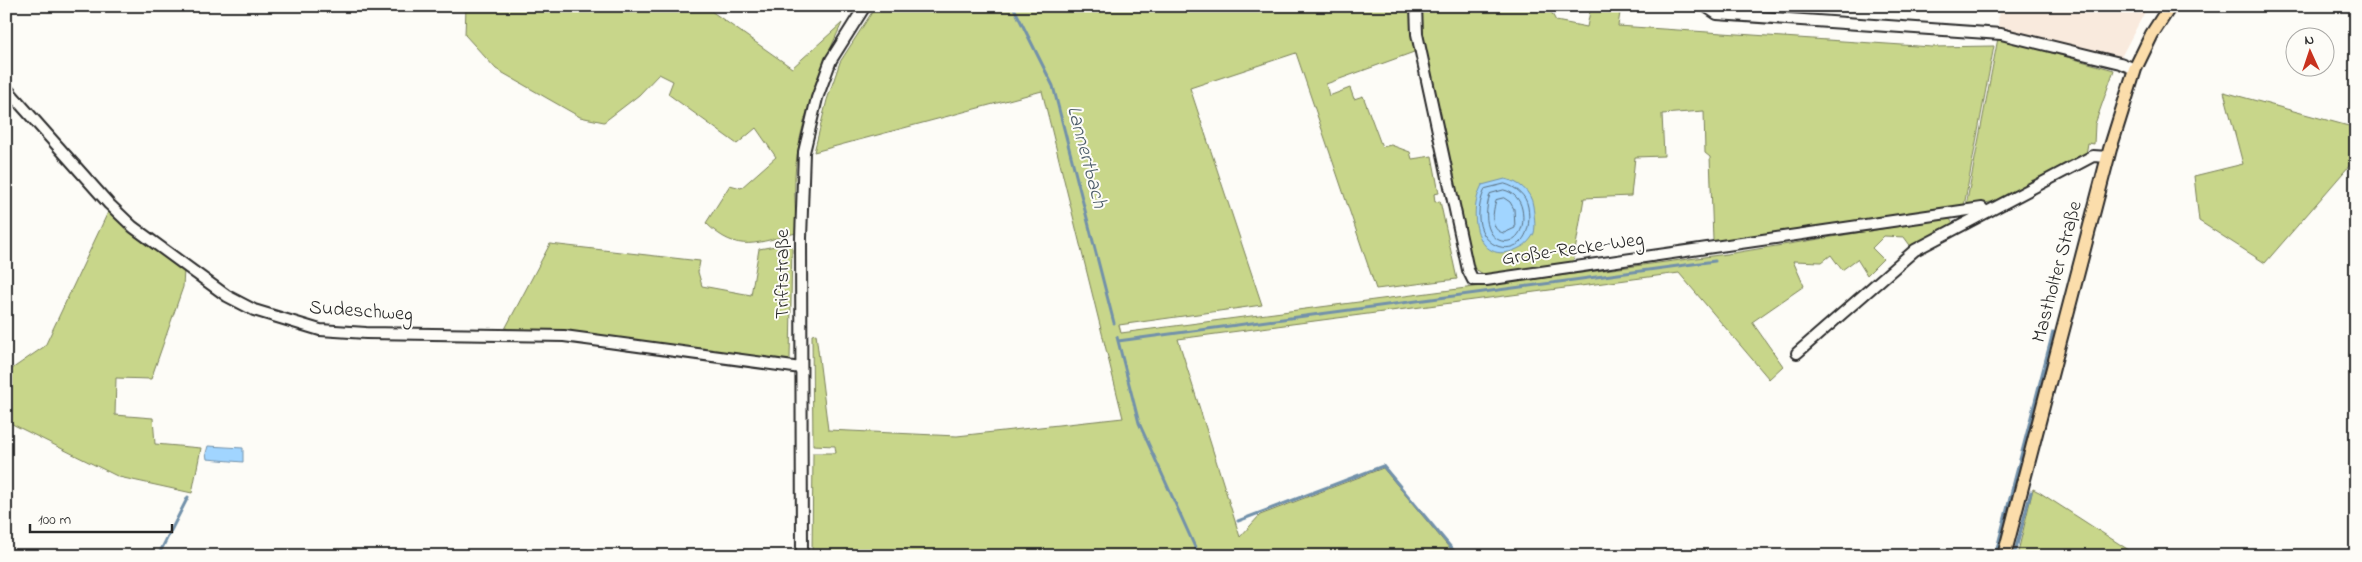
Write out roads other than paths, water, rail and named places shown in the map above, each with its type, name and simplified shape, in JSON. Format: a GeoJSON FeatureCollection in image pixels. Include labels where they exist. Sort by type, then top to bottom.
{"type":"FeatureCollection","features":[{"type":"Feature","properties":{"kind":"main road","name":"Mastholter Straße"},"geometry":{"type":"LineString","coordinates":[[2004,556],[2108,157],[2135,70],[2152,34],[2170,6]]}},
{"type":"Feature","properties":{"kind":"street","name":"Triftstraße"},"geometry":{"type":"LineString","coordinates":[[802,556],[801,368],[802,178],[804,152],[817,98],[831,60],[865,6]]}},
{"type":"Feature","properties":{"kind":"street","name":"Große-Recke-Weg"},"geometry":{"type":"LineString","coordinates":[[1416,6],[1417,34],[1468,270],[1472,280],[1486,280],[1708,249],[1982,208],[1985,212]]}},
{"type":"Feature","properties":{"kind":"street"},"geometry":{"type":"LineString","coordinates":[[1706,6],[1717,14],[2001,34],[2116,62],[2135,70]]}},
{"type":"Feature","properties":{"kind":"street","name":"Sudeschweg"},"geometry":{"type":"LineString","coordinates":[[6,88],[109,204],[133,227],[227,296],[254,310],[320,330],[366,333],[564,336],[801,368]]}},
{"type":"Feature","properties":{"kind":"street"},"geometry":{"type":"LineString","coordinates":[[1797,353],[1915,250],[2093,156],[2108,157]]}},
{"type":"Feature","properties":{"kind":"street"},"geometry":{"type":"LineString","coordinates":[[1954,212],[1961,225]]}},
{"type":"Feature","properties":{"kind":"water"},"geometry":{"type":"Polygon","coordinates":[[[1505,179],[1515,182],[1524,188],[1530,196],[1535,223],[1534,233],[1527,243],[1521,247],[1506,252],[1495,252],[1486,246],[1479,236],[1475,211],[1477,197],[1482,185],[1505,179]]]}},
{"type":"Feature","properties":{"kind":"water"},"geometry":{"type":"Polygon","coordinates":[[[208,446],[243,448],[243,462],[207,459],[208,446]]]}},
{"type":"Feature","properties":{"kind":"waterway","name":"Lannertbach"},"geometry":{"type":"LineString","coordinates":[[1013,6],[1053,86],[1114,323]]}},
{"type":"Feature","properties":{"kind":"waterway"},"geometry":{"type":"LineString","coordinates":[[1118,341],[1715,261]]}},
{"type":"Feature","properties":{"kind":"waterway"},"geometry":{"type":"LineString","coordinates":[[1995,556],[2053,332]]}},
{"type":"Feature","properties":{"kind":"waterway","name":"Lannertbach"},"geometry":{"type":"LineString","coordinates":[[1117,337],[1139,423],[1199,556]]}},
{"type":"Feature","properties":{"kind":"waterway"},"geometry":{"type":"LineString","coordinates":[[1238,521],[1383,466],[1458,556]]}},
{"type":"Feature","properties":{"kind":"waterway"},"geometry":{"type":"LineString","coordinates":[[2014,556],[2031,492]]}},
{"type":"Feature","properties":{"kind":"waterway"},"geometry":{"type":"LineString","coordinates":[[158,556],[188,497]]}}]}
